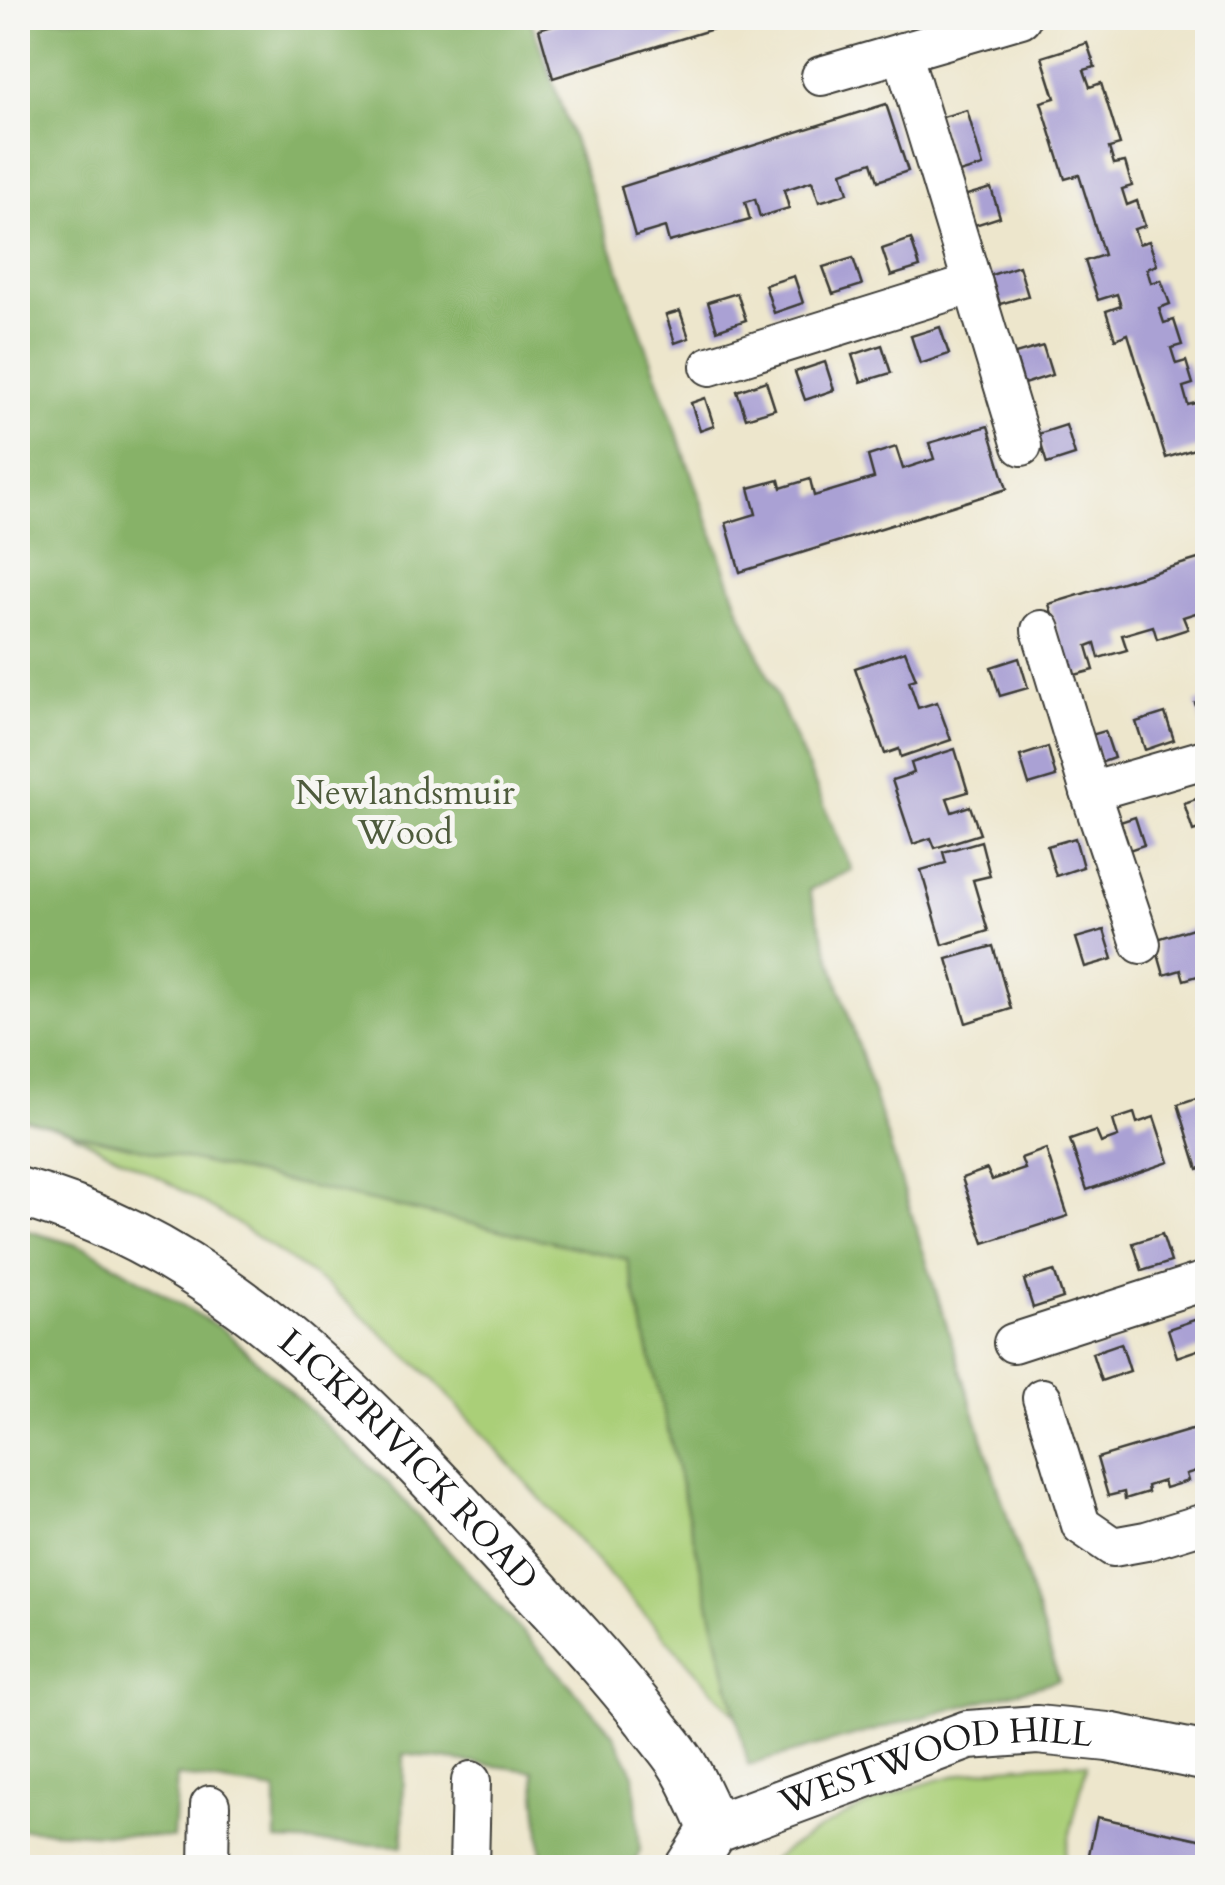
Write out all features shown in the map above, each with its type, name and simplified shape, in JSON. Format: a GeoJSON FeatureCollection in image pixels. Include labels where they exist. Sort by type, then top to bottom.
{"type":"FeatureCollection","features":[{"type":"Feature","properties":{"kind":"street"},"geometry":{"type":"LineString","coordinates":[[821,76],[1021,18]]}},
{"type":"Feature","properties":{"kind":"street"},"geometry":{"type":"LineString","coordinates":[[902,52],[1022,446]]}},
{"type":"Feature","properties":{"kind":"street"},"geometry":{"type":"LineString","coordinates":[[710,366],[973,284]]}},
{"type":"Feature","properties":{"kind":"street"},"geometry":{"type":"LineString","coordinates":[[1041,630],[1141,944]]}},
{"type":"Feature","properties":{"kind":"street"},"geometry":{"type":"LineString","coordinates":[[1090,792],[1208,758]]}},
{"type":"Feature","properties":{"kind":"street","name":"LICKPRIVICK ROAD"},"geometry":{"type":"LineString","coordinates":[[18,1192],[50,1201],[129,1235],[215,1283],[308,1356],[396,1438],[614,1675],[679,1760],[701,1848]]}},
{"type":"Feature","properties":{"kind":"street"},"geometry":{"type":"LineString","coordinates":[[1013,1343],[1208,1280]]}},
{"type":"Feature","properties":{"kind":"street"},"geometry":{"type":"LineString","coordinates":[[1042,1398],[1081,1525],[1113,1547],[1208,1522]]}},
{"type":"Feature","properties":{"kind":"street","name":"WESTWOOD HILL"},"geometry":{"type":"LineString","coordinates":[[701,1848],[968,1734],[1037,1730],[1108,1737],[1208,1757]]}},
{"type":"Feature","properties":{"kind":"street"},"geometry":{"type":"LineString","coordinates":[[470,1868],[471,1781]]}},
{"type":"Feature","properties":{"kind":"street"},"geometry":{"type":"LineString","coordinates":[[209,1868],[210,1805]]}},
{"type":"Feature","properties":{"kind":"green space","name":"Newlandsmuir Wood"},"geometry":{"type":"Polygon","coordinates":[[[18,18],[530,18],[739,608],[852,870],[809,890],[1059,1680],[748,1765],[627,1259],[90,1137],[18,1117],[18,18]]]}},
{"type":"Feature","properties":{"kind":"green space"},"geometry":{"type":"Polygon","coordinates":[[[70,1132],[627,1259],[736,1716],[432,1378],[331,1288],[233,1221],[70,1132]]]}},
{"type":"Feature","properties":{"kind":"green space"},"geometry":{"type":"Polygon","coordinates":[[[18,1228],[87,1248],[225,1331],[389,1484],[613,1733],[634,1774],[640,1851],[632,1867],[543,1867],[534,1771],[404,1754],[403,1846],[276,1841],[276,1791],[177,1776],[173,1838],[18,1829],[18,1228]]]}},
{"type":"Feature","properties":{"kind":"green space"},"geometry":{"type":"Polygon","coordinates":[[[1087,1764],[1062,1867],[763,1867],[813,1833],[900,1792],[960,1774],[1087,1764]]]}},
{"type":"Feature","properties":{"kind":"building"},"geometry":{"type":"Polygon","coordinates":[[[575,18],[749,18],[553,78],[539,29],[575,18]]]}},
{"type":"Feature","properties":{"kind":"building"},"geometry":{"type":"Polygon","coordinates":[[[1087,43],[1095,67],[1084,70],[1090,87],[1101,83],[1120,145],[1109,148],[1114,164],[1125,162],[1132,186],[1122,189],[1127,205],[1137,201],[1145,226],[1134,229],[1139,244],[1149,241],[1157,265],[1147,269],[1151,283],[1161,280],[1170,304],[1159,308],[1164,323],[1174,320],[1182,345],[1171,348],[1176,364],[1186,361],[1193,384],[1183,387],[1188,405],[1199,402],[1206,426],[1196,429],[1201,447],[1166,458],[1128,334],[1115,339],[1106,311],[1121,306],[1117,294],[1098,300],[1085,261],[1104,255],[1079,175],[1065,179],[1041,102],[1055,98],[1042,57],[1087,43]]]}},
{"type":"Feature","properties":{"kind":"building"},"geometry":{"type":"Polygon","coordinates":[[[886,104],[908,171],[878,181],[872,162],[842,172],[848,193],[819,202],[812,181],[784,190],[789,208],[760,217],[755,199],[745,202],[750,220],[669,242],[665,227],[635,236],[621,187],[886,104]]]}},
{"type":"Feature","properties":{"kind":"building"},"geometry":{"type":"Polygon","coordinates":[[[967,110],[983,166],[956,174],[939,118],[967,110]]]}},
{"type":"Feature","properties":{"kind":"building"},"geometry":{"type":"Polygon","coordinates":[[[991,188],[1000,217],[972,226],[963,196],[991,188]]]}},
{"type":"Feature","properties":{"kind":"building"},"geometry":{"type":"Polygon","coordinates":[[[911,239],[920,267],[891,276],[882,249],[911,239]]]}},
{"type":"Feature","properties":{"kind":"building"},"geometry":{"type":"Polygon","coordinates":[[[853,258],[862,285],[833,294],[823,267],[853,258]]]}},
{"type":"Feature","properties":{"kind":"building"},"geometry":{"type":"Polygon","coordinates":[[[1019,266],[1028,296],[1000,304],[991,275],[1019,266]]]}},
{"type":"Feature","properties":{"kind":"building"},"geometry":{"type":"Polygon","coordinates":[[[794,276],[803,303],[774,313],[765,285],[794,276]]]}},
{"type":"Feature","properties":{"kind":"building"},"geometry":{"type":"Polygon","coordinates":[[[737,293],[746,320],[717,330],[708,302],[737,293]]]}},
{"type":"Feature","properties":{"kind":"building"},"geometry":{"type":"Polygon","coordinates":[[[680,311],[689,338],[675,343],[666,315],[680,311]]]}},
{"type":"Feature","properties":{"kind":"building"},"geometry":{"type":"Polygon","coordinates":[[[940,327],[949,354],[920,364],[911,336],[940,327]]]}},
{"type":"Feature","properties":{"kind":"building"},"geometry":{"type":"Polygon","coordinates":[[[882,345],[891,373],[861,382],[852,355],[882,345]]]}},
{"type":"Feature","properties":{"kind":"building"},"geometry":{"type":"Polygon","coordinates":[[[1043,346],[1052,375],[1024,384],[1015,354],[1043,346]]]}},
{"type":"Feature","properties":{"kind":"building"},"geometry":{"type":"Polygon","coordinates":[[[825,362],[834,390],[805,400],[795,372],[825,362]]]}},
{"type":"Feature","properties":{"kind":"building"},"geometry":{"type":"Polygon","coordinates":[[[766,381],[775,409],[746,418],[737,391],[766,381]]]}},
{"type":"Feature","properties":{"kind":"building"},"geometry":{"type":"Polygon","coordinates":[[[705,398],[714,426],[700,431],[691,403],[705,398]]]}},
{"type":"Feature","properties":{"kind":"building"},"geometry":{"type":"Polygon","coordinates":[[[1066,425],[1075,455],[1047,464],[1038,434],[1066,425]]]}},
{"type":"Feature","properties":{"kind":"building"},"geometry":{"type":"Polygon","coordinates":[[[988,426],[1007,489],[740,572],[726,523],[756,514],[749,488],[779,480],[781,488],[810,479],[814,496],[874,478],[868,456],[896,447],[903,469],[934,459],[929,443],[988,426]]]}},
{"type":"Feature","properties":{"kind":"building"},"geometry":{"type":"Polygon","coordinates":[[[1208,556],[1208,609],[1183,617],[1188,629],[1157,639],[1153,626],[1122,635],[1127,650],[1099,658],[1095,643],[1087,646],[1094,670],[1071,676],[1049,604],[1208,556]]]}},
{"type":"Feature","properties":{"kind":"building"},"geometry":{"type":"Polygon","coordinates":[[[905,651],[916,679],[909,681],[918,708],[937,702],[951,740],[901,757],[899,749],[885,754],[855,668],[905,651]]]}},
{"type":"Feature","properties":{"kind":"building"},"geometry":{"type":"Polygon","coordinates":[[[1019,658],[1028,688],[1000,696],[991,667],[1019,658]]]}},
{"type":"Feature","properties":{"kind":"building"},"geometry":{"type":"Polygon","coordinates":[[[1208,699],[1208,729],[1204,731],[1195,703],[1208,699]]]}},
{"type":"Feature","properties":{"kind":"building"},"geometry":{"type":"Polygon","coordinates":[[[1165,713],[1174,740],[1145,750],[1136,722],[1165,713]]]}},
{"type":"Feature","properties":{"kind":"building"},"geometry":{"type":"Polygon","coordinates":[[[1105,731],[1114,758],[1100,763],[1091,735],[1105,731]]]}},
{"type":"Feature","properties":{"kind":"building"},"geometry":{"type":"Polygon","coordinates":[[[1048,747],[1056,777],[1029,785],[1020,756],[1048,747]]]}},
{"type":"Feature","properties":{"kind":"building"},"geometry":{"type":"Polygon","coordinates":[[[955,749],[968,792],[947,798],[952,812],[970,806],[980,834],[935,848],[931,838],[913,844],[892,780],[914,773],[911,763],[955,749]]]}},
{"type":"Feature","properties":{"kind":"building"},"geometry":{"type":"Polygon","coordinates":[[[1208,795],[1208,826],[1193,831],[1184,803],[1208,795]]]}},
{"type":"Feature","properties":{"kind":"building"},"geometry":{"type":"Polygon","coordinates":[[[1135,817],[1144,845],[1129,850],[1120,822],[1135,817]]]}},
{"type":"Feature","properties":{"kind":"building"},"geometry":{"type":"Polygon","coordinates":[[[1075,838],[1083,867],[1056,876],[1047,846],[1075,838]]]}},
{"type":"Feature","properties":{"kind":"building"},"geometry":{"type":"Polygon","coordinates":[[[981,841],[990,876],[973,880],[988,931],[943,945],[921,870],[946,863],[943,852],[981,841]]]}},
{"type":"Feature","properties":{"kind":"building"},"geometry":{"type":"Polygon","coordinates":[[[1208,902],[1208,973],[1184,980],[1181,970],[1164,975],[1154,940],[1203,925],[1197,905],[1208,902]]]}},
{"type":"Feature","properties":{"kind":"building"},"geometry":{"type":"Polygon","coordinates":[[[1104,930],[1113,959],[1085,967],[1076,938],[1104,930]]]}},
{"type":"Feature","properties":{"kind":"building"},"geometry":{"type":"Polygon","coordinates":[[[993,946],[1011,1009],[966,1023],[947,959],[993,946]]]}},
{"type":"Feature","properties":{"kind":"building"},"geometry":{"type":"Polygon","coordinates":[[[1205,1095],[1208,1166],[1198,1169],[1178,1104],[1205,1095]]]}},
{"type":"Feature","properties":{"kind":"building"},"geometry":{"type":"Polygon","coordinates":[[[1134,1113],[1137,1123],[1154,1117],[1169,1162],[1087,1190],[1070,1140],[1096,1131],[1101,1143],[1118,1137],[1113,1120],[1134,1113]]]}},
{"type":"Feature","properties":{"kind":"building"},"geometry":{"type":"Polygon","coordinates":[[[1046,1149],[1068,1216],[984,1243],[962,1178],[987,1169],[992,1180],[1025,1169],[1021,1158],[1046,1149]]]}},
{"type":"Feature","properties":{"kind":"building"},"geometry":{"type":"Polygon","coordinates":[[[1162,1234],[1171,1262],[1142,1271],[1133,1243],[1162,1234]]]}},
{"type":"Feature","properties":{"kind":"building"},"geometry":{"type":"Polygon","coordinates":[[[1054,1271],[1063,1298],[1033,1308],[1024,1280],[1054,1271]]]}},
{"type":"Feature","properties":{"kind":"building"},"geometry":{"type":"Polygon","coordinates":[[[1197,1319],[1206,1347],[1177,1357],[1168,1329],[1197,1319]]]}},
{"type":"Feature","properties":{"kind":"building"},"geometry":{"type":"Polygon","coordinates":[[[1121,1343],[1130,1371],[1101,1381],[1092,1353],[1121,1343]]]}},
{"type":"Feature","properties":{"kind":"building"},"geometry":{"type":"Polygon","coordinates":[[[1208,1425],[1208,1475],[1204,1476],[1202,1469],[1186,1474],[1188,1481],[1165,1488],[1163,1481],[1147,1486],[1148,1492],[1125,1499],[1124,1492],[1108,1496],[1097,1458],[1208,1425]]]}},
{"type":"Feature","properties":{"kind":"building"},"geometry":{"type":"Polygon","coordinates":[[[1097,1817],[1208,1841],[1208,1868],[1127,1868],[1088,1859],[1097,1817]]]}}]}
